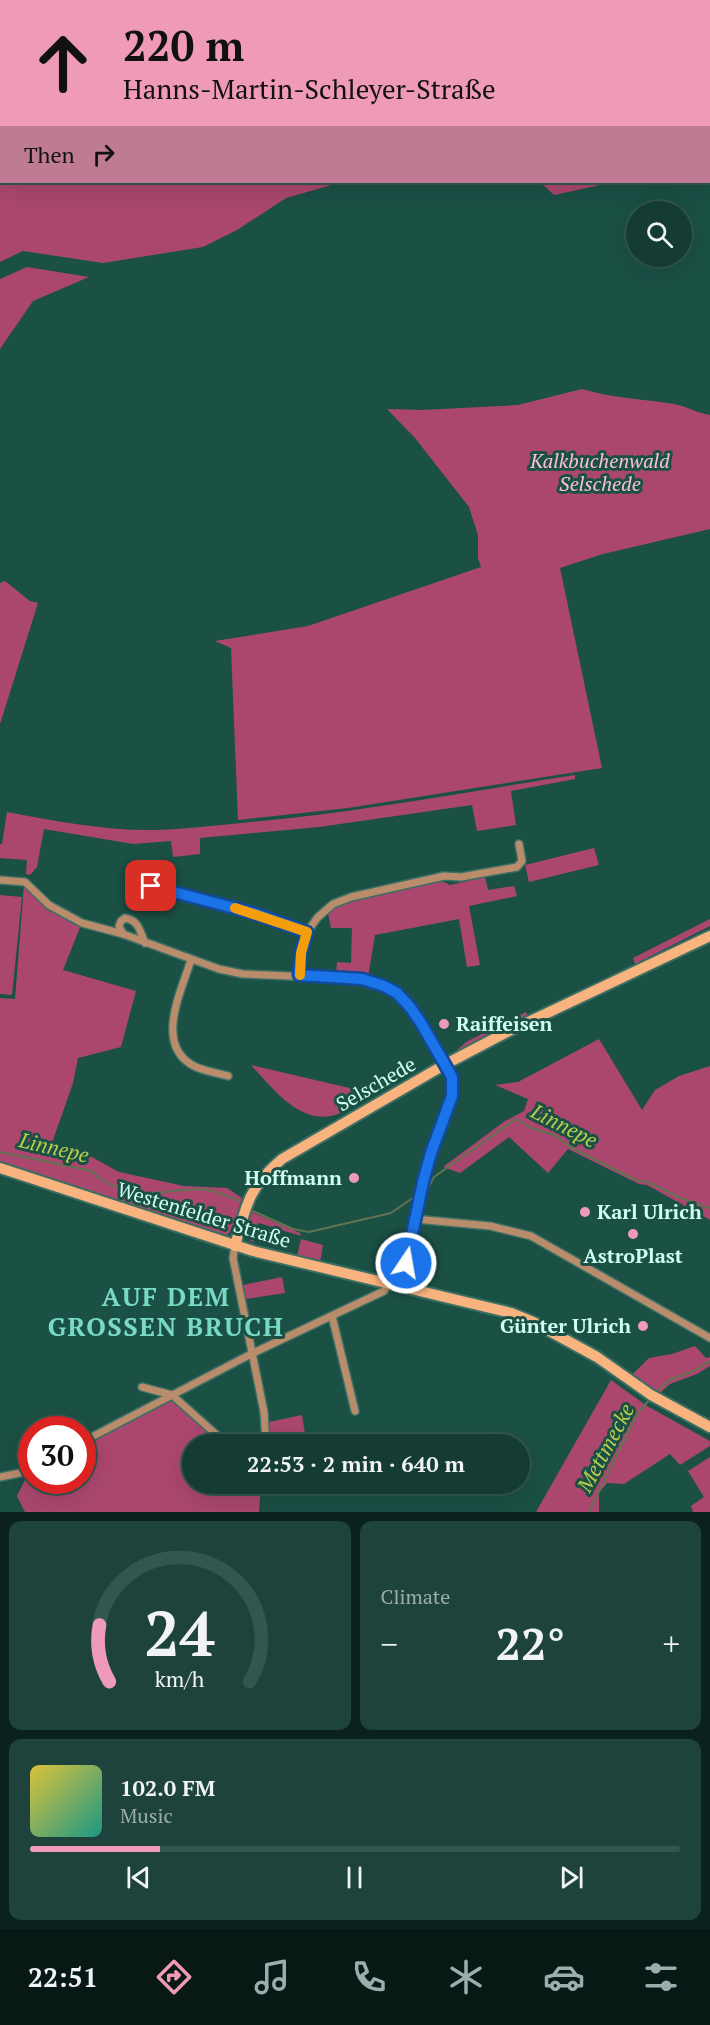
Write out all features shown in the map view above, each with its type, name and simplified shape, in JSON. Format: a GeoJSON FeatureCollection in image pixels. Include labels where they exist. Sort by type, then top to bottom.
{"type":"FeatureCollection","features":[{"type":"Feature","properties":{"kind":"main road","name":"Selschede"},"geometry":{"type":"LineString","coordinates":[[235,1246],[252,1192],[282,1158],[444,1065],[710,936]]}},
{"type":"Feature","properties":{"kind":"main road","name":"Westenfelder Straße"},"geometry":{"type":"LineString","coordinates":[[0,1168],[235,1246],[495,1308],[523,1318],[597,1357],[654,1396],[710,1427]]}},
{"type":"Feature","properties":{"kind":"street"},"geometry":{"type":"LineString","coordinates":[[299,975],[301,953],[307,932],[318,917],[333,904],[351,897],[444,876],[461,878],[517,867],[522,861],[519,844]]}},
{"type":"Feature","properties":{"kind":"street"},"geometry":{"type":"LineString","coordinates":[[0,880],[25,882],[49,906],[82,923],[123,934],[219,969],[243,974],[362,979],[397,993],[421,1023],[452,1077],[452,1096],[422,1185],[401,1286]]}},
{"type":"Feature","properties":{"kind":"street"},"geometry":{"type":"LineString","coordinates":[[130,881],[253,913],[307,932]]}},
{"type":"Feature","properties":{"kind":"street"},"geometry":{"type":"LineString","coordinates":[[123,934],[119,926],[121,921],[125,918],[132,919],[137,924],[145,943]]}},
{"type":"Feature","properties":{"kind":"street"},"geometry":{"type":"LineString","coordinates":[[191,960],[172,1021],[176,1048],[183,1058],[195,1066],[228,1076]]}},
{"type":"Feature","properties":{"kind":"street"},"geometry":{"type":"LineString","coordinates":[[415,1219],[490,1226],[531,1236],[710,1338]]}},
{"type":"Feature","properties":{"kind":"street"},"geometry":{"type":"LineString","coordinates":[[235,1246],[233,1258],[264,1412],[265,1434]]}},
{"type":"Feature","properties":{"kind":"street"},"geometry":{"type":"LineString","coordinates":[[96,1435],[253,1353],[384,1292],[389,1283]]}},
{"type":"Feature","properties":{"kind":"street"},"geometry":{"type":"LineString","coordinates":[[332,1316],[355,1411]]}},
{"type":"Feature","properties":{"kind":"street"},"geometry":{"type":"LineString","coordinates":[[142,1387],[172,1395],[216,1434]]}},
{"type":"Feature","properties":{"kind":"street"},"geometry":{"type":"LineString","coordinates":[[0,1478],[18,1474]]}},
{"type":"Feature","properties":{"kind":"green space"},"geometry":{"type":"Polygon","coordinates":[[[0,183],[338,183],[286,198],[237,230],[203,247],[103,263],[23,251],[0,262],[0,183]]]}},
{"type":"Feature","properties":{"kind":"green space"},"geometry":{"type":"Polygon","coordinates":[[[541,183],[609,183],[554,195],[541,183]]]}},
{"type":"Feature","properties":{"kind":"green space"},"geometry":{"type":"Polygon","coordinates":[[[27,267],[89,277],[33,301],[0,349],[0,279],[27,267]]]}},
{"type":"Feature","properties":{"kind":"green space","name":"Kalkbuchenwald Selschede"},"geometry":{"type":"Polygon","coordinates":[[[582,389],[674,404],[710,415],[710,529],[603,554],[560,568],[602,768],[348,808],[238,820],[231,648],[215,641],[308,626],[481,567],[478,558],[478,535],[469,507],[415,438],[387,409],[422,410],[518,405],[582,389]]]}},
{"type":"Feature","properties":{"kind":"green space"},"geometry":{"type":"Polygon","coordinates":[[[5,581],[30,601],[38,603],[0,724],[0,583],[5,581]]]}},
{"type":"Feature","properties":{"kind":"green space"},"geometry":{"type":"Polygon","coordinates":[[[575,775],[575,779],[511,791],[516,825],[477,831],[472,805],[319,827],[200,838],[200,854],[173,857],[171,841],[133,844],[44,829],[37,867],[30,875],[26,874],[27,860],[0,858],[0,844],[2,844],[7,812],[100,827],[137,830],[180,829],[332,813],[575,775]]]}},
{"type":"Feature","properties":{"kind":"green space"},"geometry":{"type":"Polygon","coordinates":[[[594,848],[599,865],[529,882],[525,865],[594,848]]]}},
{"type":"Feature","properties":{"kind":"green space"},"geometry":{"type":"Polygon","coordinates":[[[485,877],[488,890],[514,886],[517,896],[469,906],[480,965],[467,967],[459,919],[375,935],[368,977],[336,974],[337,962],[351,963],[352,928],[331,928],[328,913],[336,906],[440,880],[450,885],[485,877]]]}},
{"type":"Feature","properties":{"kind":"green space"},"geometry":{"type":"Polygon","coordinates":[[[24,885],[81,925],[63,970],[136,991],[121,1047],[78,1058],[73,1083],[53,1140],[56,1147],[90,1156],[119,1172],[184,1186],[227,1188],[242,1198],[232,1230],[227,1235],[212,1234],[0,1163],[0,998],[15,999],[24,885]]]}},
{"type":"Feature","properties":{"kind":"green space"},"geometry":{"type":"Polygon","coordinates":[[[0,895],[22,897],[12,995],[0,994],[0,895]]]}},
{"type":"Feature","properties":{"kind":"green space"},"geometry":{"type":"Polygon","coordinates":[[[710,919],[710,926],[635,964],[633,958],[710,919]]]}},
{"type":"Feature","properties":{"kind":"green space"},"geometry":{"type":"Polygon","coordinates":[[[526,1012],[527,1015],[459,1052],[457,1050],[466,1042],[526,1012]]]}},
{"type":"Feature","properties":{"kind":"green space"},"geometry":{"type":"Polygon","coordinates":[[[599,1039],[642,1110],[655,1090],[679,1076],[710,1066],[710,1220],[647,1185],[639,1184],[568,1149],[548,1173],[509,1137],[460,1173],[443,1167],[505,1121],[524,1111],[528,1099],[495,1085],[518,1082],[599,1039]]]}},
{"type":"Feature","properties":{"kind":"green space"},"geometry":{"type":"Polygon","coordinates":[[[251,1065],[371,1093],[349,1109],[335,1115],[322,1117],[310,1115],[298,1110],[278,1094],[251,1065]]]}},
{"type":"Feature","properties":{"kind":"green space"},"geometry":{"type":"Polygon","coordinates":[[[252,1212],[300,1233],[301,1236],[259,1223],[252,1230],[254,1242],[250,1241],[248,1226],[252,1212]]]}},
{"type":"Feature","properties":{"kind":"green space"},"geometry":{"type":"Polygon","coordinates":[[[301,1239],[323,1245],[320,1262],[297,1256],[301,1239]]]}},
{"type":"Feature","properties":{"kind":"green space"},"geometry":{"type":"Polygon","coordinates":[[[282,1277],[285,1293],[246,1299],[243,1285],[282,1277]]]}},
{"type":"Feature","properties":{"kind":"green space"},"geometry":{"type":"Polygon","coordinates":[[[695,1346],[706,1358],[710,1357],[710,1366],[697,1374],[670,1384],[659,1394],[631,1376],[649,1358],[672,1354],[695,1346]]]}},
{"type":"Feature","properties":{"kind":"green space"},"geometry":{"type":"Polygon","coordinates":[[[611,1380],[647,1406],[710,1441],[710,1446],[680,1465],[670,1454],[624,1484],[607,1483],[599,1493],[599,1512],[536,1512],[611,1380]]]}},
{"type":"Feature","properties":{"kind":"green space"},"geometry":{"type":"Polygon","coordinates":[[[173,1399],[213,1434],[182,1434],[182,1494],[260,1494],[259,1512],[25,1512],[18,1494],[96,1494],[96,1437],[173,1399]]]}},
{"type":"Feature","properties":{"kind":"green space"},"geometry":{"type":"Polygon","coordinates":[[[302,1415],[305,1434],[268,1434],[269,1422],[302,1415]]]}},
{"type":"Feature","properties":{"kind":"green space"},"geometry":{"type":"Polygon","coordinates":[[[710,1457],[710,1512],[693,1512],[691,1506],[704,1497],[688,1471],[710,1457]]]}},
{"type":"Feature","properties":{"kind":"waterway","name":"Linnepe"},"geometry":{"type":"LineString","coordinates":[[423,1193],[426,1192],[434,1177],[516,1119],[531,1128],[555,1135],[569,1146],[636,1180],[648,1182],[681,1198],[710,1208]]}},
{"type":"Feature","properties":{"kind":"waterway","name":"Linnepe"},"geometry":{"type":"LineString","coordinates":[[0,1152],[92,1171],[111,1185],[136,1192],[201,1189],[239,1201]]}},
{"type":"Feature","properties":{"kind":"waterway","name":"Linnepe"},"geometry":{"type":"LineString","coordinates":[[253,1211],[293,1229],[309,1232],[391,1213],[417,1195]]}},
{"type":"Feature","properties":{"kind":"waterway","name":"Mettmecke"},"geometry":{"type":"LineString","coordinates":[[656,1393],[669,1380],[693,1371],[710,1361]]}},
{"type":"Feature","properties":{"kind":"waterway","name":"Mettmecke"},"geometry":{"type":"LineString","coordinates":[[589,1512],[637,1414],[650,1399]]}},
{"type":"Feature","properties":{"kind":"slow traffic"},"geometry":{"type":"LineString","coordinates":[[235,908],[307,932],[301,953],[300,975]]}},
{"type":"Feature","properties":{"kind":"place","name":"Raiffeisen"},"geometry":{"type":"Point","coordinates":[444,1024]}},
{"type":"Feature","properties":{"kind":"place","name":"Hoffmann"},"geometry":{"type":"Point","coordinates":[354,1178]}},
{"type":"Feature","properties":{"kind":"place","name":"Karl Ulrich"},"geometry":{"type":"Point","coordinates":[585,1212]}},
{"type":"Feature","properties":{"kind":"place","name":"AstroPlast"},"geometry":{"type":"Point","coordinates":[633,1234]}},
{"type":"Feature","properties":{"kind":"place","name":"Günter Ulrich"},"geometry":{"type":"Point","coordinates":[643,1326]}},
{"type":"Feature","properties":{"kind":"district","name":"AUF DEM GROSSEN BRUCH"},"geometry":{"type":"Point","coordinates":[166,1312]}},
{"type":"Feature","properties":{"kind":"route"},"geometry":{"type":"LineString","coordinates":[[151,886],[253,913],[307,932],[301,953],[299,975],[362,979],[384,986],[397,993],[421,1023],[452,1077],[452,1096],[423,1182],[406,1263]]}}]}
